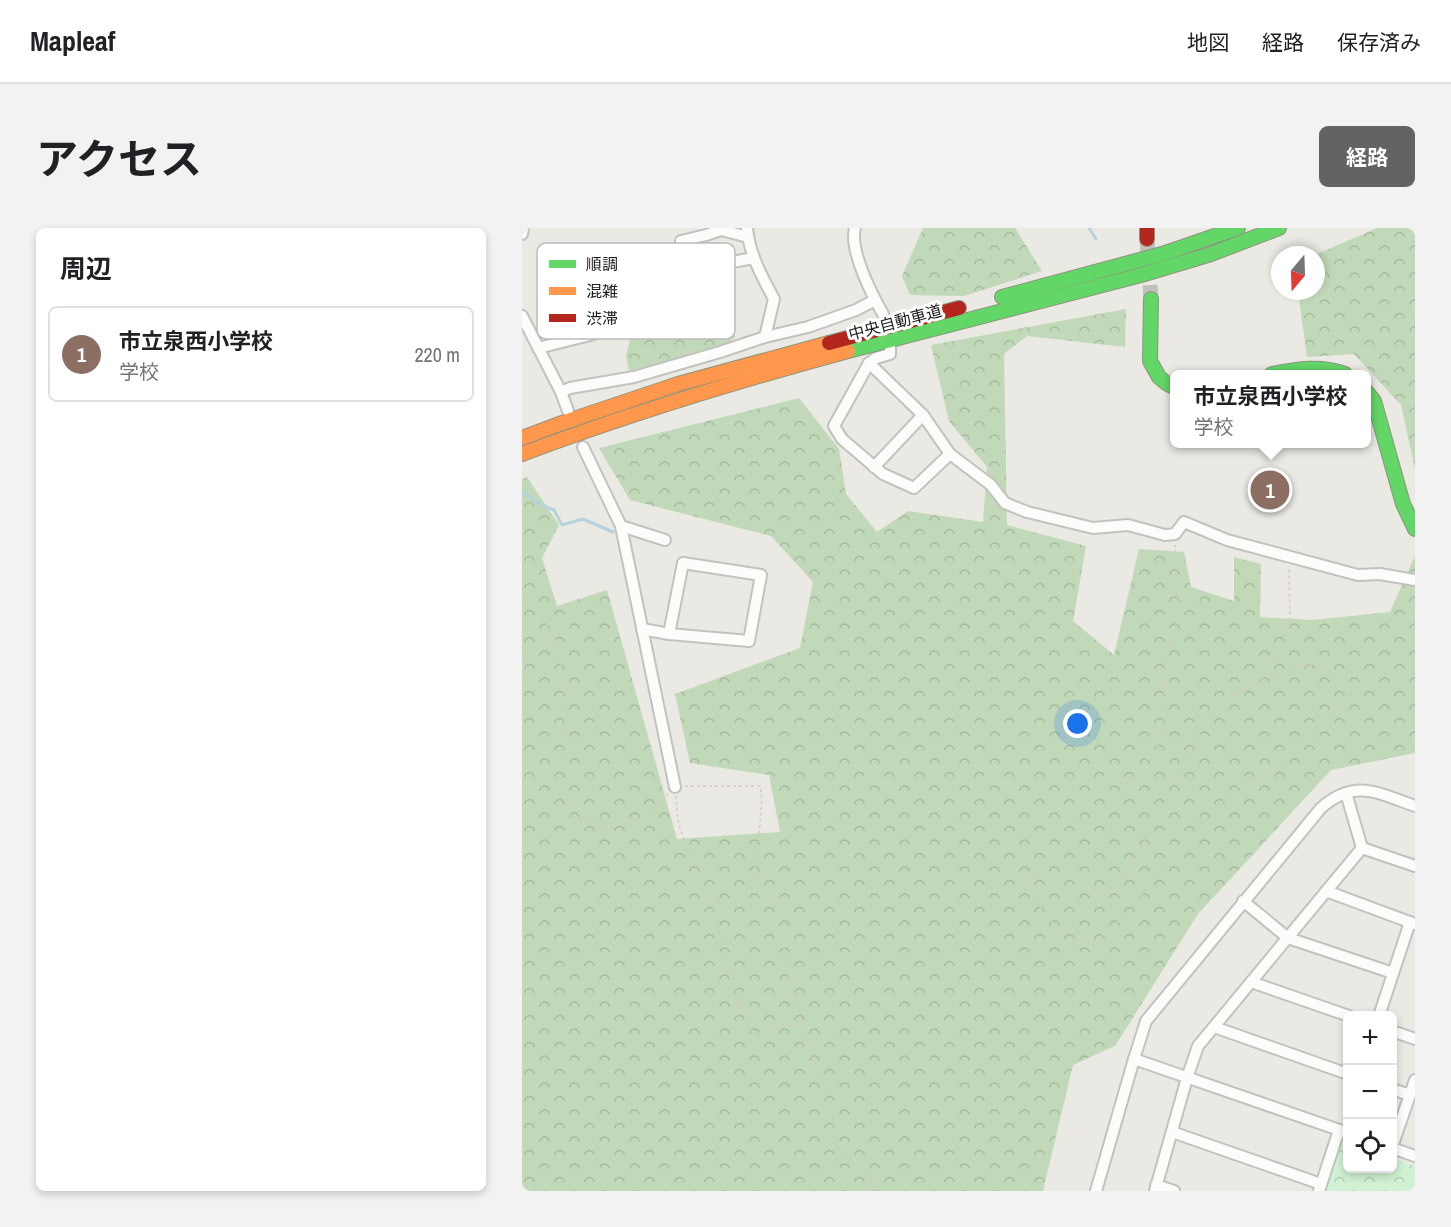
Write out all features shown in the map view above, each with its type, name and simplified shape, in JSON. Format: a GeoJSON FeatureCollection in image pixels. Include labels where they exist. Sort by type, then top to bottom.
{"type":"FeatureCollection","features":[{"type":"Feature","properties":{"kind":"main road","name":"中央自動車道"},"geometry":{"type":"LineString","coordinates":[[522,438],[678,384],[1151,257],[1238,228]]}},
{"type":"Feature","properties":{"kind":"main road","name":"中央自動車道"},"geometry":{"type":"LineString","coordinates":[[522,454],[568,436],[682,399],[1155,271],[1279,228]]}},
{"type":"Feature","properties":{"kind":"main road"},"geometry":{"type":"LineString","coordinates":[[1151,299],[1150,361],[1161,378],[1170,386]]}},
{"type":"Feature","properties":{"kind":"main road"},"geometry":{"type":"LineString","coordinates":[[1295,370],[1314,368],[1327,370]]}},
{"type":"Feature","properties":{"kind":"main road"},"geometry":{"type":"LineString","coordinates":[[1371,397],[1377,410],[1403,504],[1415,529]]}},
{"type":"Feature","properties":{"kind":"street"},"geometry":{"type":"LineString","coordinates":[[522,234],[523,228]]}},
{"type":"Feature","properties":{"kind":"street"},"geometry":{"type":"LineString","coordinates":[[855,228],[854,240],[858,260],[883,314]]}},
{"type":"Feature","properties":{"kind":"street"},"geometry":{"type":"LineString","coordinates":[[681,243],[681,241],[721,230],[747,232],[754,258],[774,299],[765,337]]}},
{"type":"Feature","properties":{"kind":"street"},"geometry":{"type":"LineString","coordinates":[[735,261],[754,258]]}},
{"type":"Feature","properties":{"kind":"street"},"geometry":{"type":"LineString","coordinates":[[561,392],[570,388],[634,377],[765,337],[808,327],[856,310],[875,300]]}},
{"type":"Feature","properties":{"kind":"street"},"geometry":{"type":"LineString","coordinates":[[522,316],[561,392],[568,411]]}},
{"type":"Feature","properties":{"kind":"street"},"geometry":{"type":"LineString","coordinates":[[538,348],[574,339]]}},
{"type":"Feature","properties":{"kind":"street"},"geometry":{"type":"LineString","coordinates":[[890,346],[890,354],[876,358],[869,363],[834,426],[842,439],[883,474],[914,488],[950,454]]}},
{"type":"Feature","properties":{"kind":"street"},"geometry":{"type":"LineString","coordinates":[[869,363],[923,415],[950,454],[991,485],[1005,503],[1027,512],[1094,528],[1128,525],[1165,535],[1174,534],[1184,522],[1227,540],[1358,575],[1380,574],[1415,580]]}},
{"type":"Feature","properties":{"kind":"street"},"geometry":{"type":"LineString","coordinates":[[874,466],[923,415]]}},
{"type":"Feature","properties":{"kind":"street"},"geometry":{"type":"LineString","coordinates":[[583,447],[621,526],[675,786]]}},
{"type":"Feature","properties":{"kind":"street"},"geometry":{"type":"LineString","coordinates":[[621,526],[664,540]]}},
{"type":"Feature","properties":{"kind":"street"},"geometry":{"type":"LineString","coordinates":[[642,629],[669,634],[749,641],[761,575],[683,563],[669,634]]}},
{"type":"Feature","properties":{"kind":"street"},"geometry":{"type":"LineString","coordinates":[[1096,1191],[1146,1021],[1243,901],[1321,808],[1338,795],[1370,790],[1415,806]]}},
{"type":"Feature","properties":{"kind":"street"},"geometry":{"type":"LineString","coordinates":[[1346,793],[1362,848]]}},
{"type":"Feature","properties":{"kind":"street"},"geometry":{"type":"LineString","coordinates":[[1362,848],[1415,866]]}},
{"type":"Feature","properties":{"kind":"street"},"geometry":{"type":"LineString","coordinates":[[1174,1191],[1155,1188],[1198,1046],[1362,848]]}},
{"type":"Feature","properties":{"kind":"street"},"geometry":{"type":"LineString","coordinates":[[1326,891],[1413,923],[1381,1011]]}},
{"type":"Feature","properties":{"kind":"street"},"geometry":{"type":"LineString","coordinates":[[1243,901],[1288,938],[1393,973]]}},
{"type":"Feature","properties":{"kind":"street"},"geometry":{"type":"LineString","coordinates":[[1251,982],[1343,1014]]}},
{"type":"Feature","properties":{"kind":"street"},"geometry":{"type":"LineString","coordinates":[[1214,1027],[1343,1073]]}},
{"type":"Feature","properties":{"kind":"street"},"geometry":{"type":"LineString","coordinates":[[1397,1033],[1415,1039]]}},
{"type":"Feature","properties":{"kind":"street"},"geometry":{"type":"LineString","coordinates":[[1134,1059],[1343,1132],[1320,1187],[1172,1132]]}},
{"type":"Feature","properties":{"kind":"street"},"geometry":{"type":"LineString","coordinates":[[1397,1133],[1415,1080]]}},
{"type":"Feature","properties":{"kind":"street"},"geometry":{"type":"LineString","coordinates":[[1397,1091],[1410,1095]]}},
{"type":"Feature","properties":{"kind":"street"},"geometry":{"type":"LineString","coordinates":[[1397,1150],[1415,1156]]}},
{"type":"Feature","properties":{"kind":"path"},"geometry":{"type":"LineString","coordinates":[[1033,860],[1034,885],[1038,904],[1064,934],[1086,942],[1093,942],[1108,931],[1131,908],[1230,793],[1244,781],[1274,773],[1315,737],[1340,707],[1344,684],[1335,674],[1313,664],[1294,669],[1258,686],[1228,696],[1209,720],[1121,884],[1114,892],[1102,894],[1093,890],[1088,882],[1090,867],[1108,833],[1126,784],[1157,747],[1166,724],[1162,673],[1178,617],[1174,534]]}},
{"type":"Feature","properties":{"kind":"path"},"geometry":{"type":"LineString","coordinates":[[1258,686],[1279,653],[1290,620],[1289,557]]}},
{"type":"Feature","properties":{"kind":"path"},"geometry":{"type":"LineString","coordinates":[[522,597],[550,628],[565,683],[567,703],[562,775],[570,814],[608,829],[650,815],[675,786],[760,786],[762,808],[755,868],[759,882],[774,898],[782,911],[786,925],[783,938],[784,952],[787,958],[790,984],[809,1053],[819,1068],[825,1088],[827,1107],[833,1118],[835,1147],[880,1191]]}},
{"type":"Feature","properties":{"kind":"path"},"geometry":{"type":"LineString","coordinates":[[522,655],[525,666],[522,675]]}},
{"type":"Feature","properties":{"kind":"path"},"geometry":{"type":"LineString","coordinates":[[675,786],[678,821],[686,847],[699,866],[748,1025],[753,1034],[801,1023]]}},
{"type":"Feature","properties":{"kind":"green space"},"geometry":{"type":"Polygon","coordinates":[[[923,228],[1015,228],[1042,271],[964,296],[910,295],[902,276],[923,228]]]}},
{"type":"Feature","properties":{"kind":"green space"},"geometry":{"type":"Polygon","coordinates":[[[1377,228],[1415,228],[1415,469],[1401,405],[1371,370],[1354,354],[1307,357],[1299,300],[1325,300],[1325,251],[1377,228]]]}},
{"type":"Feature","properties":{"kind":"green space"},"geometry":{"type":"Polygon","coordinates":[[[1126,309],[1125,347],[1027,336],[1004,354],[1007,525],[1086,546],[1073,621],[1114,655],[1139,549],[1184,552],[1191,587],[1234,601],[1234,557],[1261,564],[1260,617],[1312,620],[1390,612],[1415,556],[1415,753],[1331,770],[1198,914],[1115,1046],[1073,1065],[1043,1191],[522,1191],[522,479],[527,477],[559,525],[542,558],[557,606],[607,590],[677,839],[780,832],[769,775],[690,763],[675,694],[800,648],[813,582],[771,536],[630,500],[599,448],[799,398],[839,449],[846,494],[877,532],[908,511],[983,522],[987,467],[949,421],[931,345],[1126,309]]]}},
{"type":"Feature","properties":{"kind":"green space"},"geometry":{"type":"Polygon","coordinates":[[[630,339],[733,339],[726,345],[629,371],[626,356],[630,339]]]}},
{"type":"Feature","properties":{"kind":"green space"},"geometry":{"type":"Polygon","coordinates":[[[1341,1140],[1343,1141],[1343,1173],[1397,1173],[1397,1159],[1415,1166],[1415,1191],[1324,1191],[1341,1140]]]}},
{"type":"Feature","properties":{"kind":"waterway"},"geometry":{"type":"LineString","coordinates":[[1089,228],[1096,239]]}},
{"type":"Feature","properties":{"kind":"waterway"},"geometry":{"type":"LineString","coordinates":[[522,492],[554,510],[562,525],[583,519],[613,532]]}},
{"type":"Feature","properties":{"kind":"tunnel"},"geometry":{"type":"LineString","coordinates":[[1147,239],[1151,299]]}},
{"type":"Feature","properties":{"kind":"traffic: fast"},"geometry":{"type":"LineString","coordinates":[[1002,297],[1162,254],[1238,228]]}},
{"type":"Feature","properties":{"kind":"traffic: fast"},"geometry":{"type":"LineString","coordinates":[[848,351],[1141,275],[1211,254],[1279,228]]}},
{"type":"Feature","properties":{"kind":"traffic: fast"},"geometry":{"type":"LineString","coordinates":[[1151,299],[1150,361],[1159,377],[1170,385]]}},
{"type":"Feature","properties":{"kind":"traffic: fast"},"geometry":{"type":"LineString","coordinates":[[1294,370],[1327,370]]}},
{"type":"Feature","properties":{"kind":"traffic: fast"},"geometry":{"type":"LineString","coordinates":[[1371,397],[1403,504],[1415,529]]}},
{"type":"Feature","properties":{"kind":"traffic: slow"},"geometry":{"type":"LineString","coordinates":[[522,438],[678,384],[829,343]]}},
{"type":"Feature","properties":{"kind":"traffic: slow"},"geometry":{"type":"LineString","coordinates":[[522,454],[684,399],[848,351]]}},
{"type":"Feature","properties":{"kind":"traffic: jam"},"geometry":{"type":"LineString","coordinates":[[1147,228],[1147,239]]}},
{"type":"Feature","properties":{"kind":"traffic: jam"},"geometry":{"type":"LineString","coordinates":[[829,343],[959,308]]}},
{"type":"Feature","properties":{"kind":"place","name":"市立泉西小学校"},"geometry":{"type":"Point","coordinates":[1270,490]}}]}
